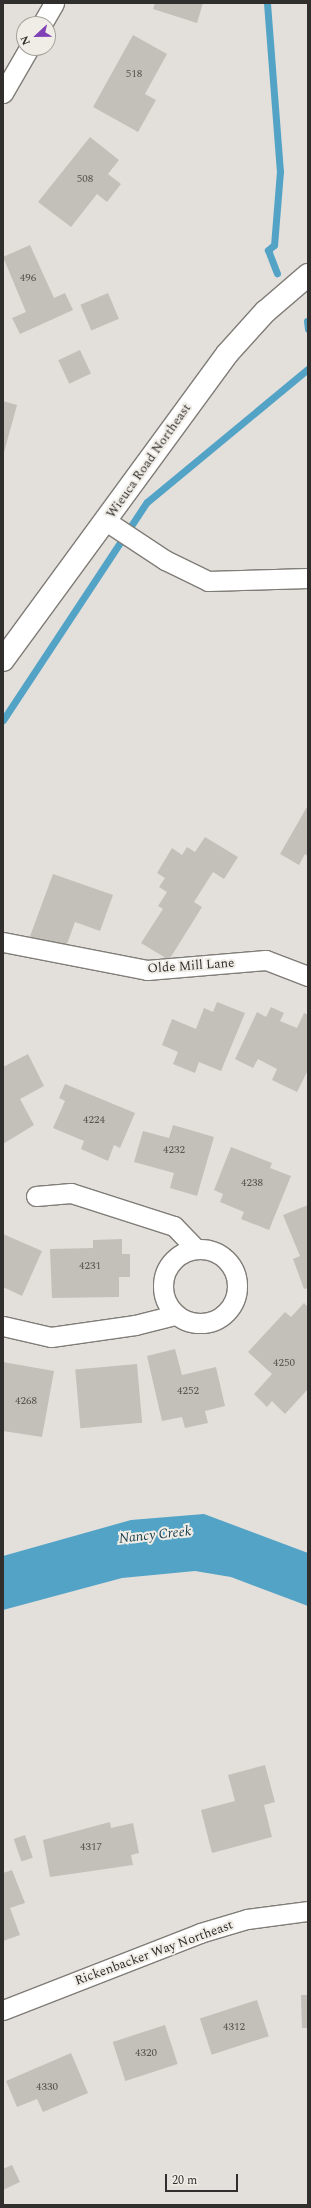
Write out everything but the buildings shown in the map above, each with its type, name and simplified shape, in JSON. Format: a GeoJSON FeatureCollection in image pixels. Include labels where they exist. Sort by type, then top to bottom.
{"type":"FeatureCollection","features":[{"type":"Feature","properties":{"kind":"street"},"geometry":{"type":"LineString","coordinates":[[47,16],[54,3]]}},
{"type":"Feature","properties":{"kind":"street"},"geometry":{"type":"LineString","coordinates":[[3,93],[24,56]]}},
{"type":"Feature","properties":{"kind":"street","name":"Wieuca Road Northeast"},"geometry":{"type":"LineString","coordinates":[[3,660],[109,523],[149,456],[227,354],[265,312],[308,275]]}},
{"type":"Feature","properties":{"kind":"street"},"geometry":{"type":"LineString","coordinates":[[109,523],[140,543],[208,581],[308,578]]}},
{"type":"Feature","properties":{"kind":"street","name":"Olde Mill Lane"},"geometry":{"type":"LineString","coordinates":[[3,942],[147,970],[266,960],[308,976]]}},
{"type":"Feature","properties":{"kind":"street"},"geometry":{"type":"LineString","coordinates":[[36,1196],[71,1193],[174,1226],[196,1249]]}},
{"type":"Feature","properties":{"kind":"street"},"geometry":{"type":"LineString","coordinates":[[196,1249],[208,1250],[229,1263],[238,1286],[236,1298],[230,1309],[210,1323],[197,1324],[175,1314],[163,1293],[163,1281],[174,1259],[196,1249]]}},
{"type":"Feature","properties":{"kind":"street"},"geometry":{"type":"LineString","coordinates":[[3,1326],[51,1337],[135,1325],[175,1314]]}},
{"type":"Feature","properties":{"kind":"street","name":"Rickenbacker Way Northeast"},"geometry":{"type":"LineString","coordinates":[[3,2010],[200,1933],[247,1919],[308,1911]]}},
{"type":"Feature","properties":{"kind":"water","name":"Nancy Creek"},"geometry":{"type":"Polygon","coordinates":[[[204,1514],[308,1553],[308,1606],[231,1577],[195,1571],[122,1578],[3,1610],[3,1556],[131,1520],[204,1514]]]}},
{"type":"Feature","properties":{"kind":"waterway"},"geometry":{"type":"LineString","coordinates":[[267,3],[280,171],[274,245],[268,250],[277,273]]}},
{"type":"Feature","properties":{"kind":"waterway"},"geometry":{"type":"LineString","coordinates":[[307,321],[308,329]]}},
{"type":"Feature","properties":{"kind":"waterway"},"geometry":{"type":"LineString","coordinates":[[3,720],[147,502],[308,369]]}}]}
